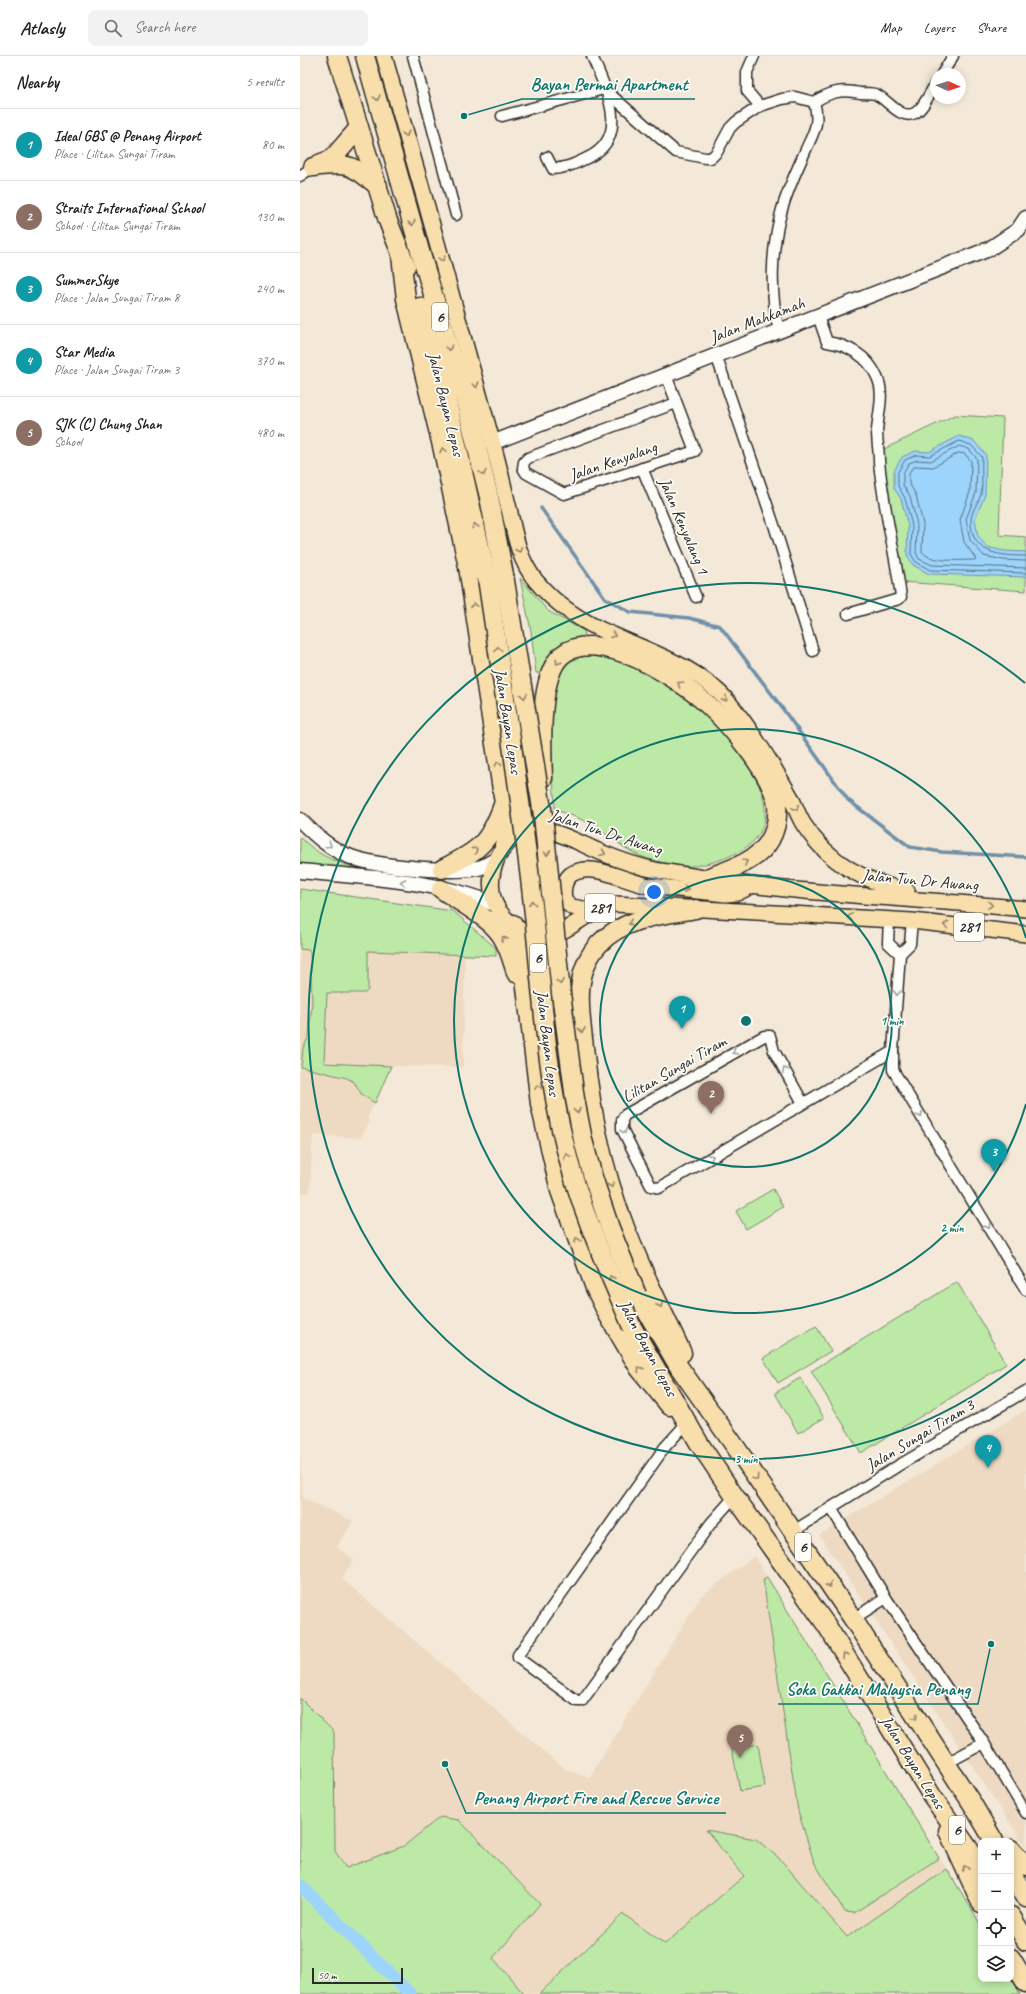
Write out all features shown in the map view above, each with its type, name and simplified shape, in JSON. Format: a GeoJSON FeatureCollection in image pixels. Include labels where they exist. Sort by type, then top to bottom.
{"type":"FeatureCollection","features":[{"type":"Feature","properties":{"kind":"highway","name":"Jalan Bayan Lepas"},"geometry":{"type":"LineString","coordinates":[[337,56],[378,186],[417,298],[446,392],[495,576],[543,815],[561,993],[581,1134],[593,1177],[610,1228],[637,1295],[679,1367],[853,1619],[945,1764],[973,1805],[992,1838]]}},
{"type":"Feature","properties":{"kind":"highway","name":"Jalan Bayan Lepas"},"geometry":{"type":"LineString","coordinates":[[365,56],[420,251],[466,403],[489,497],[495,576],[543,1007],[556,1103],[564,1146],[585,1213],[632,1327],[699,1442],[735,1496],[827,1626],[932,1796],[978,1862]]}},
{"type":"Feature","properties":{"kind":"highway"},"geometry":{"type":"LineString","coordinates":[[307,171],[332,159],[359,128]]}},
{"type":"Feature","properties":{"kind":"highway"},"geometry":{"type":"LineString","coordinates":[[307,171],[336,164],[355,168],[378,186]]}},
{"type":"Feature","properties":{"kind":"highway"},"geometry":{"type":"LineString","coordinates":[[401,255],[406,299],[442,446],[468,567],[504,803],[507,830],[504,845]]}},
{"type":"Feature","properties":{"kind":"highway"},"geometry":{"type":"LineString","coordinates":[[543,815],[542,735],[544,707],[550,676],[561,656],[572,648],[591,645],[615,650],[654,667],[709,706],[749,751],[772,789],[776,804],[777,822],[770,840],[761,851],[748,861],[709,877]]}},
{"type":"Feature","properties":{"kind":"highway"},"geometry":{"type":"LineString","coordinates":[[442,869],[475,851],[487,840],[496,825],[504,803]]}},
{"type":"Feature","properties":{"kind":"highway"},"geometry":{"type":"LineString","coordinates":[[441,889],[490,923],[500,933],[508,947],[528,1016]]}},
{"type":"Feature","properties":{"kind":"highway"},"geometry":{"type":"LineString","coordinates":[[696,909],[638,919],[613,932],[599,944],[589,957],[579,992],[588,1086],[607,1174],[636,1254],[710,1411]]}},
{"type":"Feature","properties":{"kind":"highway"},"geometry":{"type":"LineString","coordinates":[[513,924],[521,946],[528,1016],[540,1104],[550,1155],[560,1191],[595,1288],[639,1368],[699,1442]]}},
{"type":"Feature","properties":{"kind":"highway"},"geometry":{"type":"LineString","coordinates":[[932,1796],[978,1896]]}},
{"type":"Feature","properties":{"kind":"highway"},"geometry":{"type":"LineString","coordinates":[[973,1805],[1001,1838]]}},
{"type":"Feature","properties":{"kind":"highway"},"geometry":{"type":"LineString","coordinates":[[1014,1852],[1026,1866]]}},
{"type":"Feature","properties":{"kind":"highway"},"geometry":{"type":"LineString","coordinates":[[1012,1874],[1026,1898]]}},
{"type":"Feature","properties":{"kind":"highway"},"geometry":{"type":"LineString","coordinates":[[1014,1921],[1026,1941]]}},
{"type":"Feature","properties":{"kind":"highway"},"geometry":{"type":"LineString","coordinates":[[1014,1963],[1026,1983]]}},
{"type":"Feature","properties":{"kind":"main road"},"geometry":{"type":"LineString","coordinates":[[384,56],[456,307],[518,549],[535,580],[568,612],[611,635],[667,658],[699,676],[727,700],[751,732],[791,798],[803,823],[821,846],[838,862],[859,877],[893,888],[954,902]]}},
{"type":"Feature","properties":{"kind":"main road","name":"Jalan Mahkamah"},"geometry":{"type":"LineString","coordinates":[[492,443],[989,249],[1018,230],[1026,218]]}},
{"type":"Feature","properties":{"kind":"main road"},"geometry":{"type":"LineString","coordinates":[[300,820],[330,847],[351,857],[380,864],[464,870],[480,867],[495,860]]}},
{"type":"Feature","properties":{"kind":"main road","name":"Jalan Tun Dr Awang"},"geometry":{"type":"LineString","coordinates":[[494,904],[491,890],[495,860],[504,845],[518,833],[534,828],[554,833],[623,861],[658,870],[753,885],[1026,909]]}},
{"type":"Feature","properties":{"kind":"main road"},"geometry":{"type":"LineString","coordinates":[[594,911],[572,907],[564,900],[564,883],[568,877],[577,871],[593,870],[649,886],[726,894],[737,893],[753,885]]}},
{"type":"Feature","properties":{"kind":"main road"},"geometry":{"type":"LineString","coordinates":[[300,871],[379,878],[461,892],[494,904]]}},
{"type":"Feature","properties":{"kind":"main road","name":"281"},"geometry":{"type":"LineString","coordinates":[[494,904],[500,913],[513,924],[533,935],[547,936],[567,930],[594,911],[615,904],[889,919],[1026,934]]}},
{"type":"Feature","properties":{"kind":"street"},"geometry":{"type":"LineString","coordinates":[[413,56],[456,215]]}},
{"type":"Feature","properties":{"kind":"street"},"geometry":{"type":"LineString","coordinates":[[547,157],[552,168],[566,168],[598,153],[607,143],[612,128],[612,116],[592,56]]}},
{"type":"Feature","properties":{"kind":"street"},"geometry":{"type":"LineString","coordinates":[[754,56],[747,72],[747,91],[760,106]]}},
{"type":"Feature","properties":{"kind":"street"},"geometry":{"type":"LineString","coordinates":[[946,68],[953,56]]}},
{"type":"Feature","properties":{"kind":"street"},"geometry":{"type":"LineString","coordinates":[[604,89],[676,152],[705,158],[711,158],[717,152],[730,128],[736,122],[760,106],[782,99],[795,97],[814,102],[829,93],[838,90],[852,91],[876,94],[897,110],[909,114],[915,113],[920,108],[930,92]]}},
{"type":"Feature","properties":{"kind":"street"},"geometry":{"type":"LineString","coordinates":[[502,116],[604,89]]}},
{"type":"Feature","properties":{"kind":"street"},"geometry":{"type":"LineString","coordinates":[[779,331],[774,310],[772,280],[775,242],[784,202],[805,151],[813,137],[816,111],[814,102]]}},
{"type":"Feature","properties":{"kind":"street"},"geometry":{"type":"LineString","coordinates":[[818,316],[827,342],[843,345],[854,350],[869,364],[878,377],[881,389],[877,432],[881,483],[901,597],[899,599],[848,614]]}},
{"type":"Feature","properties":{"kind":"street"},"geometry":{"type":"LineString","coordinates":[[716,356],[775,528],[813,651]]}},
{"type":"Feature","properties":{"kind":"street","name":"Jalan Kenyalang"},"geometry":{"type":"LineString","coordinates":[[666,375],[695,451],[564,494],[526,473],[523,468],[524,462],[528,458],[676,403]]}},
{"type":"Feature","properties":{"kind":"street","name":"Jalan Kenyalang 1"},"geometry":{"type":"LineString","coordinates":[[642,468],[696,597]]}},
{"type":"Feature","properties":{"kind":"street"},"geometry":{"type":"LineString","coordinates":[[889,919],[888,943],[900,954]]}},
{"type":"Feature","properties":{"kind":"street"},"geometry":{"type":"LineString","coordinates":[[912,921],[910,944],[900,954],[893,1070],[1026,1290]]}},
{"type":"Feature","properties":{"kind":"street","name":"Lilitan Sungai Tiram"},"geometry":{"type":"LineString","coordinates":[[803,1103],[774,1051],[770,1036],[764,1036],[625,1115],[622,1120],[622,1129],[651,1186],[659,1188],[893,1051]]}},
{"type":"Feature","properties":{"kind":"street","name":"Jalan Sungai Tiram 3"},"geometry":{"type":"LineString","coordinates":[[792,1532],[901,1464],[1026,1391]]}},
{"type":"Feature","properties":{"kind":"street"},"geometry":{"type":"LineString","coordinates":[[685,1425],[665,1447],[518,1655],[518,1658],[577,1701],[582,1701],[711,1523],[735,1496]]}},
{"type":"Feature","properties":{"kind":"street"},"geometry":{"type":"LineString","coordinates":[[831,1508],[886,1598],[984,1743],[1026,1813]]}},
{"type":"Feature","properties":{"kind":"street"},"geometry":{"type":"LineString","coordinates":[[853,1619],[886,1598]]}},
{"type":"Feature","properties":{"kind":"street"},"geometry":{"type":"LineString","coordinates":[[945,1764],[984,1743]]}},
{"type":"Feature","properties":{"kind":"shaded area"},"geometry":{"type":"Polygon","coordinates":[[[300,889],[453,911],[496,948],[496,956],[465,956],[463,1067],[391,1066],[367,1119],[370,1121],[360,1138],[313,1135],[310,1193],[300,1193],[300,889]]]}},
{"type":"Feature","properties":{"kind":"shaded area"},"geometry":{"type":"Polygon","coordinates":[[[1026,1410],[1026,1847],[819,1535],[1026,1410]]]}},
{"type":"Feature","properties":{"kind":"shaded area"},"geometry":{"type":"Polygon","coordinates":[[[300,1453],[303,1498],[353,1521],[337,1547],[354,1560],[341,1578],[565,1769],[589,1778],[701,1596],[754,1556],[978,1920],[978,1982],[1014,1982],[1020,1994],[300,1994],[300,1453]]]}},
{"type":"Feature","properties":{"kind":"green space"},"geometry":{"type":"Polygon","coordinates":[[[955,415],[1003,418],[999,535],[1026,537],[1026,591],[902,582],[882,450],[955,415]]]}},
{"type":"Feature","properties":{"kind":"green space"},"geometry":{"type":"Polygon","coordinates":[[[520,578],[548,611],[584,631],[585,637],[556,648],[547,658],[540,673],[536,673],[531,631],[520,578]]]}},
{"type":"Feature","properties":{"kind":"green space"},"geometry":{"type":"Polygon","coordinates":[[[598,655],[629,665],[649,674],[677,691],[713,722],[732,743],[749,766],[761,791],[765,814],[759,834],[740,851],[719,860],[696,866],[681,866],[660,862],[640,856],[587,823],[574,816],[555,810],[551,735],[554,695],[558,678],[564,667],[571,661],[598,655]]]}},
{"type":"Feature","properties":{"kind":"green space"},"geometry":{"type":"Polygon","coordinates":[[[300,837],[330,859],[353,867],[354,870],[300,864],[300,837]]]}},
{"type":"Feature","properties":{"kind":"green space"},"geometry":{"type":"Polygon","coordinates":[[[300,889],[453,911],[496,948],[496,956],[368,951],[368,990],[365,993],[327,993],[324,1063],[391,1066],[375,1103],[362,1095],[354,1082],[347,1078],[301,1067],[303,1048],[309,1036],[312,1002],[310,952],[308,950],[300,949],[300,889]]]}},
{"type":"Feature","properties":{"kind":"green space"},"geometry":{"type":"Polygon","coordinates":[[[773,1189],[783,1207],[746,1229],[736,1211],[773,1189]]]}},
{"type":"Feature","properties":{"kind":"green space"},"geometry":{"type":"Polygon","coordinates":[[[957,1282],[1006,1364],[861,1453],[811,1371],[957,1282]]]}},
{"type":"Feature","properties":{"kind":"green space"},"geometry":{"type":"Polygon","coordinates":[[[816,1326],[831,1351],[778,1383],[763,1358],[816,1326]]]}},
{"type":"Feature","properties":{"kind":"green space"},"geometry":{"type":"Polygon","coordinates":[[[800,1378],[824,1418],[798,1433],[775,1393],[800,1378]]]}},
{"type":"Feature","properties":{"kind":"green space"},"geometry":{"type":"Polygon","coordinates":[[[767,1577],[939,1858],[854,1913],[845,1912],[814,1862],[798,1811],[763,1579],[767,1577]]]}},
{"type":"Feature","properties":{"kind":"green space"},"geometry":{"type":"Polygon","coordinates":[[[300,1698],[334,1732],[335,1851],[346,1868],[404,1846],[440,1817],[459,1820],[540,1904],[493,1958],[524,1994],[300,1994],[300,1698]]]}},
{"type":"Feature","properties":{"kind":"green space"},"geometry":{"type":"Polygon","coordinates":[[[758,1744],[765,1787],[740,1791],[732,1749],[758,1744]]]}},
{"type":"Feature","properties":{"kind":"green space"},"geometry":{"type":"Polygon","coordinates":[[[706,1830],[756,1839],[780,1859],[847,1937],[947,1869],[978,1920],[978,1982],[1014,1982],[1020,1994],[539,1994],[623,1914],[665,1944],[744,1876],[706,1830]]]}},
{"type":"Feature","properties":{"kind":"water"},"geometry":{"type":"Polygon","coordinates":[[[959,436],[974,441],[986,455],[985,495],[975,519],[978,536],[987,547],[1004,551],[1026,552],[1026,577],[929,574],[913,565],[907,555],[908,526],[901,499],[894,488],[894,471],[902,457],[915,451],[929,452],[959,436]]]}},
{"type":"Feature","properties":{"kind":"waterway"},"geometry":{"type":"LineString","coordinates":[[541,508],[605,598],[630,612],[689,618],[720,626],[780,705],[848,800],[910,847],[942,852],[1026,857]]}},
{"type":"Feature","properties":{"kind":"waterway"},"geometry":{"type":"LineString","coordinates":[[300,1885],[410,1994]]}},
{"type":"Feature","properties":{"kind":"place","name":"Bayan Permai Apartment"},"geometry":{"type":"Point","coordinates":[464,116]}},
{"type":"Feature","properties":{"kind":"place","name":"Ideal GBS @ Penang Airport"},"geometry":{"type":"Point","coordinates":[682,1029]}},
{"type":"Feature","properties":{"kind":"place","name":"Straits International School"},"geometry":{"type":"Point","coordinates":[711,1114]}},
{"type":"Feature","properties":{"kind":"place","name":"SummerSkye"},"geometry":{"type":"Point","coordinates":[994,1172]}},
{"type":"Feature","properties":{"kind":"place","name":"Star Media"},"geometry":{"type":"Point","coordinates":[988,1468]}},
{"type":"Feature","properties":{"kind":"place","name":"Soka Gakkai Malaysia Penang"},"geometry":{"type":"Point","coordinates":[991,1644]}},
{"type":"Feature","properties":{"kind":"place","name":"SJK (C) Chung Shan"},"geometry":{"type":"Point","coordinates":[740,1758]}},
{"type":"Feature","properties":{"kind":"place","name":"Penang Airport Fire and Rescue Service"},"geometry":{"type":"Point","coordinates":[445,1764]}}]}
